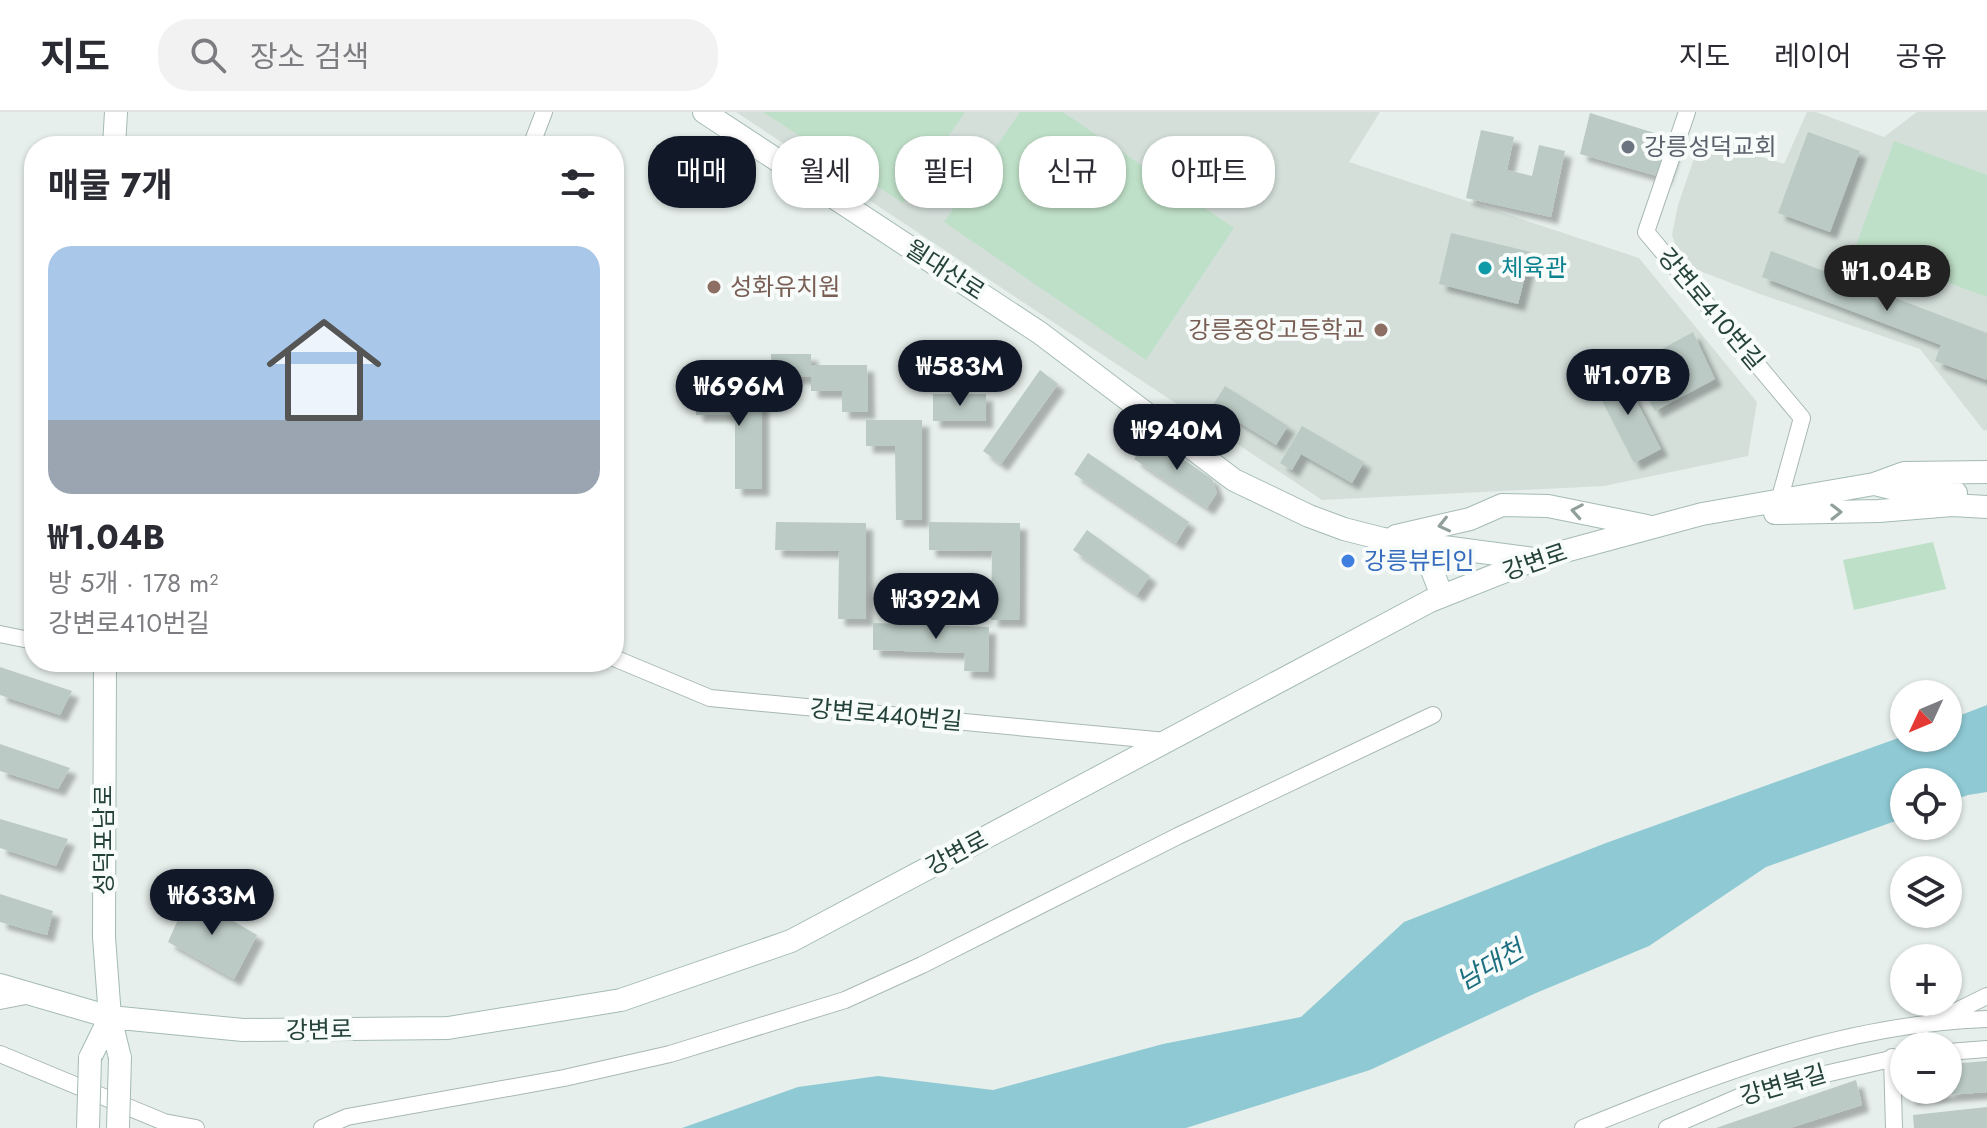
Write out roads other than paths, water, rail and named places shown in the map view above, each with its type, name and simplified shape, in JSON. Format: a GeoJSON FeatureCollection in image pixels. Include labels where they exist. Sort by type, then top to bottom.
{"type":"FeatureCollection","features":[{"type":"Feature","properties":{"kind":"street"},"geometry":{"type":"LineString","coordinates":[[115,136],[116,112]]}},
{"type":"Feature","properties":{"kind":"street"},"geometry":{"type":"LineString","coordinates":[[535,136],[544,112]]}},
{"type":"Feature","properties":{"kind":"street","name":"월대산로"},"geometry":{"type":"LineString","coordinates":[[704,112],[1040,333],[1234,480],[1309,516],[1383,539],[1536,559]]}},
{"type":"Feature","properties":{"kind":"street","name":"강변로410번길"},"geometry":{"type":"LineString","coordinates":[[1687,112],[1646,232],[1802,418],[1779,501]]}},
{"type":"Feature","properties":{"kind":"street"},"geometry":{"type":"LineString","coordinates":[[1779,501],[1804,482],[1877,469],[1984,465]]}},
{"type":"Feature","properties":{"kind":"street","name":"강변로"},"geometry":{"type":"LineString","coordinates":[[0,985],[110,1017],[243,1030],[448,1028],[621,1000],[791,941],[1442,596],[1536,559],[1702,514],[1874,484],[1904,473],[1984,465]]}},
{"type":"Feature","properties":{"kind":"street","name":"강변로"},"geometry":{"type":"LineString","coordinates":[[1874,484],[1907,492],[1987,493]]}},
{"type":"Feature","properties":{"kind":"street"},"geometry":{"type":"LineString","coordinates":[[1383,539],[1470,519],[1502,505],[1548,506],[1651,527]]}},
{"type":"Feature","properties":{"kind":"street"},"geometry":{"type":"LineString","coordinates":[[1702,514],[1879,511],[1952,505],[1987,507]]}},
{"type":"Feature","properties":{"kind":"street"},"geometry":{"type":"LineString","coordinates":[[1422,544],[1442,596]]}},
{"type":"Feature","properties":{"kind":"street"},"geometry":{"type":"LineString","coordinates":[[0,634],[24,639]]}},
{"type":"Feature","properties":{"kind":"street","name":"강변로440번길"},"geometry":{"type":"LineString","coordinates":[[624,662],[710,698],[1166,741]]}},
{"type":"Feature","properties":{"kind":"street","name":"성덕포남로"},"geometry":{"type":"LineString","coordinates":[[105,672],[104,937],[110,1017],[120,1058],[118,1128]]}},
{"type":"Feature","properties":{"kind":"street"},"geometry":{"type":"LineString","coordinates":[[322,1128],[347,1117],[564,1078],[670,1054],[845,1000],[1433,715]]}},
{"type":"Feature","properties":{"kind":"street"},"geometry":{"type":"LineString","coordinates":[[0,1001],[32,994]]}},
{"type":"Feature","properties":{"kind":"street"},"geometry":{"type":"LineString","coordinates":[[1937,1021],[1987,996]]}},
{"type":"Feature","properties":{"kind":"street"},"geometry":{"type":"LineString","coordinates":[[88,1128],[90,1058],[110,1017]]}},
{"type":"Feature","properties":{"kind":"street"},"geometry":{"type":"LineString","coordinates":[[1583,1128],[1701,1080],[1808,1045],[1937,1021],[1987,1019]]}},
{"type":"Feature","properties":{"kind":"street"},"geometry":{"type":"LineString","coordinates":[[1962,1051],[1987,1049]]}},
{"type":"Feature","properties":{"kind":"street"},"geometry":{"type":"LineString","coordinates":[[0,1054],[164,1122],[196,1128]]}},
{"type":"Feature","properties":{"kind":"street","name":"강변북길"},"geometry":{"type":"LineString","coordinates":[[1667,1128],[1755,1090],[1890,1058]]}},
{"type":"Feature","properties":{"kind":"street"},"geometry":{"type":"LineString","coordinates":[[1894,1128],[1895,1104]]}},
{"type":"Feature","properties":{"kind":"water","name":"남대천"},"geometry":{"type":"Polygon","coordinates":[[[1987,705],[1987,792],[1962,797],[1962,768],[1890,768],[1890,823],[1766,867],[1649,946],[1536,993],[1370,1070],[1186,1128],[682,1128],[798,1087],[878,1076],[993,1090],[1163,1044],[1301,1017],[1404,922],[1606,843],[1890,741],[1890,752],[1962,752],[1962,715],[1987,705]]]}},
{"type":"Feature","properties":{"kind":"place","name":"강릉성덕교회"},"geometry":{"type":"Point","coordinates":[1628,147]}},
{"type":"Feature","properties":{"kind":"place","name":"체육관"},"geometry":{"type":"Point","coordinates":[1485,268]}},
{"type":"Feature","properties":{"kind":"place","name":"성화유치원"},"geometry":{"type":"Point","coordinates":[714,287]}},
{"type":"Feature","properties":{"kind":"place","name":"강릉중앙고등학교"},"geometry":{"type":"Point","coordinates":[1381,330]}},
{"type":"Feature","properties":{"kind":"place","name":"강릉뷰티인"},"geometry":{"type":"Point","coordinates":[1348,561]}}]}
